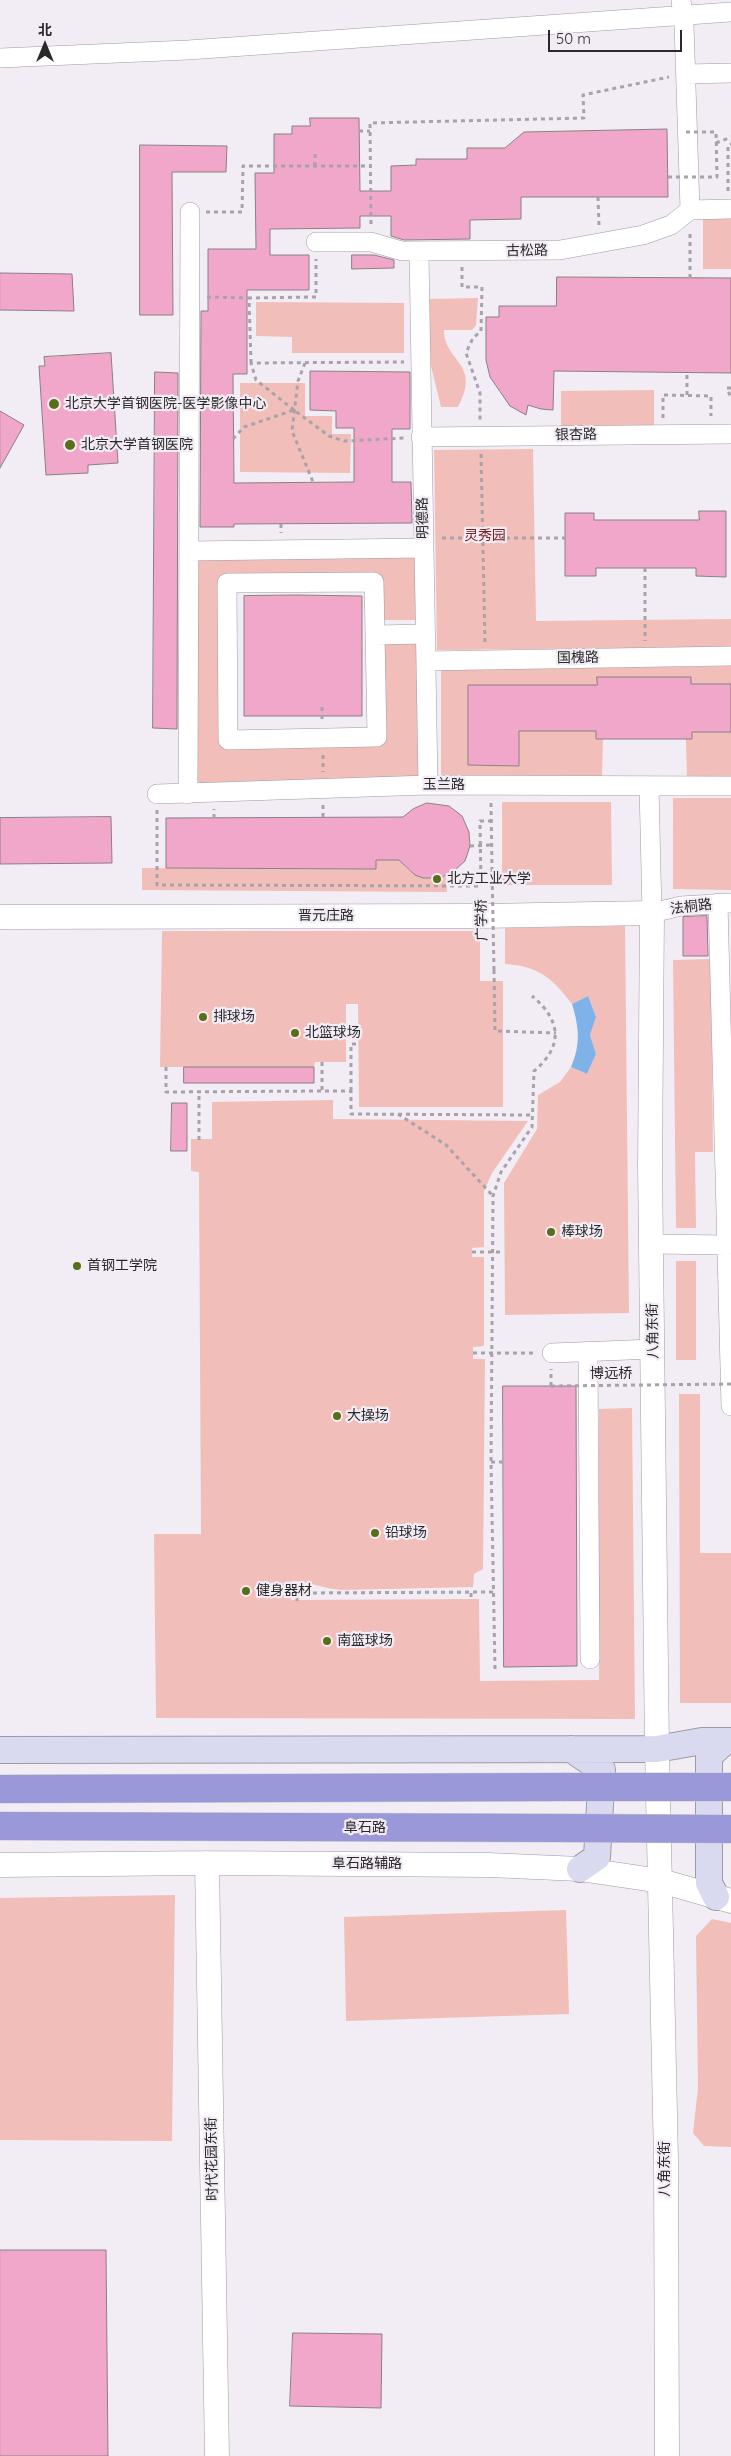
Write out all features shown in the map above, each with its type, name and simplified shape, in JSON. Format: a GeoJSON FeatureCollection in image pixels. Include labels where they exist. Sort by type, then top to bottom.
{"type":"FeatureCollection","features":[{"type":"Feature","properties":{"kind":"highway"},"geometry":{"type":"LineString","coordinates":[[6,1787],[731,1787]]}},
{"type":"Feature","properties":{"kind":"highway","name":"阜石路"},"geometry":{"type":"LineString","coordinates":[[0,1826],[731,1829]]}},
{"type":"Feature","properties":{"kind":"highway"},"geometry":{"type":"LineString","coordinates":[[0,1835],[63,1827]]}},
{"type":"Feature","properties":{"kind":"main road"},"geometry":{"type":"LineString","coordinates":[[0,1750],[657,1749],[702,1742],[728,1741]]}},
{"type":"Feature","properties":{"kind":"main road"},"geometry":{"type":"LineString","coordinates":[[724,1899],[709,1883],[709,1756],[728,1741]]}},
{"type":"Feature","properties":{"kind":"main road"},"geometry":{"type":"LineString","coordinates":[[571,1749],[602,1770],[596,1857],[580,1869]]}},
{"type":"Feature","properties":{"kind":"street"},"geometry":{"type":"LineString","coordinates":[[0,58],[198,50],[683,13],[731,12]]}},
{"type":"Feature","properties":{"kind":"street"},"geometry":{"type":"LineString","coordinates":[[683,13],[690,202],[731,209]]}},
{"type":"Feature","properties":{"kind":"street"},"geometry":{"type":"LineString","coordinates":[[686,74],[731,74]]}},
{"type":"Feature","properties":{"kind":"street","name":"古松路"},"geometry":{"type":"LineString","coordinates":[[316,242],[371,242],[402,251],[419,252],[560,250],[643,235],[671,225],[690,202]]}},
{"type":"Feature","properties":{"kind":"street"},"geometry":{"type":"LineString","coordinates":[[188,794],[190,212]]}},
{"type":"Feature","properties":{"kind":"street","name":"明德路"},"geometry":{"type":"LineString","coordinates":[[419,252],[428,785]]}},
{"type":"Feature","properties":{"kind":"street","name":"银杏路"},"geometry":{"type":"LineString","coordinates":[[421,437],[731,434]]}},
{"type":"Feature","properties":{"kind":"street"},"geometry":{"type":"LineString","coordinates":[[189,551],[424,543]]}},
{"type":"Feature","properties":{"kind":"street"},"geometry":{"type":"LineString","coordinates":[[374,582],[376,635],[377,737],[228,740],[227,583],[374,582]]}},
{"type":"Feature","properties":{"kind":"street"},"geometry":{"type":"LineString","coordinates":[[376,635],[425,634]]}},
{"type":"Feature","properties":{"kind":"street","name":"国槐路"},"geometry":{"type":"LineString","coordinates":[[426,661],[731,656]]}},
{"type":"Feature","properties":{"kind":"street","name":"玉兰路"},"geometry":{"type":"LineString","coordinates":[[157,794],[428,785],[731,786]]}},
{"type":"Feature","properties":{"kind":"street"},"geometry":{"type":"LineString","coordinates":[[649,786],[652,913]]}},
{"type":"Feature","properties":{"kind":"street"},"geometry":{"type":"LineString","coordinates":[[724,903],[728,1175],[727,1245],[731,1340],[731,1406]]}},
{"type":"Feature","properties":{"kind":"street","name":"法桐路"},"geometry":{"type":"LineString","coordinates":[[652,913],[681,906],[724,903]]}},
{"type":"Feature","properties":{"kind":"street","name":"晋元庄路"},"geometry":{"type":"LineString","coordinates":[[0,917],[482,916],[652,913]]}},
{"type":"Feature","properties":{"kind":"street","name":"八角东街"},"geometry":{"type":"LineString","coordinates":[[652,913],[652,1244],[667,2456]]}},
{"type":"Feature","properties":{"kind":"street"},"geometry":{"type":"LineString","coordinates":[[652,1244],[727,1245]]}},
{"type":"Feature","properties":{"kind":"street"},"geometry":{"type":"LineString","coordinates":[[552,1353],[654,1349]]}},
{"type":"Feature","properties":{"kind":"street"},"geometry":{"type":"LineString","coordinates":[[588,1351],[590,1659]]}},
{"type":"Feature","properties":{"kind":"street","name":"阜石路辅路"},"geometry":{"type":"LineString","coordinates":[[0,1865],[207,1863],[489,1865],[580,1869],[661,1882],[724,1899]]}},
{"type":"Feature","properties":{"kind":"street","name":"时代花园东街"},"geometry":{"type":"LineString","coordinates":[[207,1863],[217,2456]]}},
{"type":"Feature","properties":{"kind":"path"},"geometry":{"type":"LineString","coordinates":[[371,242],[370,123],[584,118],[583,95],[686,74]]}},
{"type":"Feature","properties":{"kind":"path"},"geometry":{"type":"LineString","coordinates":[[359,131],[370,131]]}},
{"type":"Feature","properties":{"kind":"path"},"geometry":{"type":"LineString","coordinates":[[668,177],[717,177],[716,132],[684,132]]}},
{"type":"Feature","properties":{"kind":"path"},"geometry":{"type":"LineString","coordinates":[[716,143],[731,137]]}},
{"type":"Feature","properties":{"kind":"path"},"geometry":{"type":"LineString","coordinates":[[690,278],[690,202],[728,193],[728,146],[731,144]]}},
{"type":"Feature","properties":{"kind":"path"},"geometry":{"type":"LineString","coordinates":[[314,166],[315,154]]}},
{"type":"Feature","properties":{"kind":"path"},"geometry":{"type":"LineString","coordinates":[[190,212],[242,212],[243,166],[370,166]]}},
{"type":"Feature","properties":{"kind":"path"},"geometry":{"type":"LineString","coordinates":[[598,197],[599,244]]}},
{"type":"Feature","properties":{"kind":"path"},"geometry":{"type":"LineString","coordinates":[[189,297],[316,297],[316,242]]}},
{"type":"Feature","properties":{"kind":"path"},"geometry":{"type":"LineString","coordinates":[[461,251],[462,287],[482,287],[482,331],[473,338],[466,353],[480,393],[485,660]]}},
{"type":"Feature","properties":{"kind":"path"},"geometry":{"type":"LineString","coordinates":[[250,298],[251,363],[256,380],[329,436],[344,441],[421,437]]}},
{"type":"Feature","properties":{"kind":"path"},"geometry":{"type":"LineString","coordinates":[[251,363],[420,362]]}},
{"type":"Feature","properties":{"kind":"path"},"geometry":{"type":"LineString","coordinates":[[305,363],[298,381],[292,431],[313,482]]}},
{"type":"Feature","properties":{"kind":"path"},"geometry":{"type":"LineString","coordinates":[[686,395],[687,372]]}},
{"type":"Feature","properties":{"kind":"path"},"geometry":{"type":"LineString","coordinates":[[731,388],[727,388],[731,398]]}},
{"type":"Feature","properties":{"kind":"path"},"geometry":{"type":"LineString","coordinates":[[664,416],[663,395],[711,396],[711,416]]}},
{"type":"Feature","properties":{"kind":"path"},"geometry":{"type":"LineString","coordinates":[[234,439],[244,427],[294,410]]}},
{"type":"Feature","properties":{"kind":"path"},"geometry":{"type":"LineString","coordinates":[[424,543],[483,538],[565,538]]}},
{"type":"Feature","properties":{"kind":"path"},"geometry":{"type":"LineString","coordinates":[[644,568],[645,657]]}},
{"type":"Feature","properties":{"kind":"path"},"geometry":{"type":"LineString","coordinates":[[322,707],[323,818]]}},
{"type":"Feature","properties":{"kind":"path","name":"广学桥"},"geometry":{"type":"LineString","coordinates":[[491,786],[495,1031],[556,1033]]}},
{"type":"Feature","properties":{"kind":"path"},"geometry":{"type":"LineString","coordinates":[[157,794],[156,885],[482,886],[480,821],[491,821]]}},
{"type":"Feature","properties":{"kind":"path"},"geometry":{"type":"LineString","coordinates":[[470,846],[492,846]]}},
{"type":"Feature","properties":{"kind":"path"},"geometry":{"type":"LineString","coordinates":[[495,1669],[491,1462],[493,1196],[501,1172],[532,1127],[534,1071],[546,1060],[556,1033],[553,1019],[546,1008],[532,996]]}},
{"type":"Feature","properties":{"kind":"path"},"geometry":{"type":"LineString","coordinates":[[359,1044],[351,1044],[351,1114],[532,1115]]}},
{"type":"Feature","properties":{"kind":"path"},"geometry":{"type":"LineString","coordinates":[[322,1062],[322,1091]]}},
{"type":"Feature","properties":{"kind":"path"},"geometry":{"type":"LineString","coordinates":[[166,1067],[166,1092],[351,1091]]}},
{"type":"Feature","properties":{"kind":"path"},"geometry":{"type":"LineString","coordinates":[[199,1092],[199,1140]]}},
{"type":"Feature","properties":{"kind":"path"},"geometry":{"type":"LineString","coordinates":[[397,1114],[424,1128],[446,1145],[493,1196]]}},
{"type":"Feature","properties":{"kind":"path"},"geometry":{"type":"LineString","coordinates":[[472,1252],[504,1252]]}},
{"type":"Feature","properties":{"kind":"path"},"geometry":{"type":"LineString","coordinates":[[472,1353],[552,1353]]}},
{"type":"Feature","properties":{"kind":"path","name":"博远桥"},"geometry":{"type":"LineString","coordinates":[[551,1386],[731,1384]]}},
{"type":"Feature","properties":{"kind":"path"},"geometry":{"type":"LineString","coordinates":[[491,1462],[503,1462]]}},
{"type":"Feature","properties":{"kind":"path"},"geometry":{"type":"LineString","coordinates":[[297,1601],[297,1594],[371,1591],[493,1592]]}},
{"type":"Feature","properties":{"kind":"path"},"geometry":{"type":"LineString","coordinates":[[471,1593],[471,1599]]}},
{"type":"Feature","properties":{"kind":"green space"},"geometry":{"type":"Polygon","coordinates":[[[703,218],[731,218],[731,269],[703,269],[703,218]]]}},
{"type":"Feature","properties":{"kind":"green space"},"geometry":{"type":"Polygon","coordinates":[[[478,298],[476,325],[472,330],[444,330],[446,341],[464,372],[466,381],[458,407],[441,407],[431,366],[428,299],[478,298]]]}},
{"type":"Feature","properties":{"kind":"green space"},"geometry":{"type":"Polygon","coordinates":[[[256,302],[404,303],[404,353],[292,353],[292,337],[256,336],[256,302]]]}},
{"type":"Feature","properties":{"kind":"green space"},"geometry":{"type":"Polygon","coordinates":[[[240,383],[305,383],[305,416],[332,416],[332,434],[351,434],[350,473],[240,472],[240,383]]]}},
{"type":"Feature","properties":{"kind":"green space"},"geometry":{"type":"Polygon","coordinates":[[[654,390],[654,426],[561,426],[561,391],[654,390]]]}},
{"type":"Feature","properties":{"kind":"green space","name":"灵秀园"},"geometry":{"type":"Polygon","coordinates":[[[533,449],[536,621],[731,619],[731,647],[437,650],[434,450],[533,449]]]}},
{"type":"Feature","properties":{"kind":"green space"},"geometry":{"type":"Polygon","coordinates":[[[418,555],[418,620],[382,620],[381,575],[220,578],[221,747],[383,743],[382,643],[419,643],[422,779],[193,788],[194,556],[418,555]]]}},
{"type":"Feature","properties":{"kind":"green space"},"geometry":{"type":"Polygon","coordinates":[[[731,666],[731,684],[691,684],[691,677],[597,677],[597,685],[468,685],[468,765],[519,766],[519,731],[596,731],[603,739],[602,776],[441,775],[441,670],[731,666]]]}},
{"type":"Feature","properties":{"kind":"green space"},"geometry":{"type":"Polygon","coordinates":[[[692,732],[731,732],[731,778],[687,778],[686,739],[692,739],[692,732]]]}},
{"type":"Feature","properties":{"kind":"green space"},"geometry":{"type":"Polygon","coordinates":[[[673,798],[731,798],[731,890],[673,889],[673,798]]]}},
{"type":"Feature","properties":{"kind":"green space"},"geometry":{"type":"Polygon","coordinates":[[[502,802],[611,802],[612,885],[502,885],[502,802]]]}},
{"type":"Feature","properties":{"kind":"green space"},"geometry":{"type":"Polygon","coordinates":[[[398,858],[408,869],[419,876],[432,879],[446,876],[447,892],[142,890],[142,868],[376,869],[376,860],[398,858]]]}},
{"type":"Feature","properties":{"kind":"green space"},"geometry":{"type":"Polygon","coordinates":[[[625,926],[629,1313],[505,1315],[504,1183],[537,1129],[538,1095],[560,1082],[571,1067],[587,1074],[596,1054],[590,1035],[596,1017],[588,996],[572,1004],[558,987],[544,975],[527,967],[505,964],[505,928],[625,926]]]}},
{"type":"Feature","properties":{"kind":"green space"},"geometry":{"type":"Polygon","coordinates":[[[162,931],[480,931],[480,981],[503,981],[503,1107],[359,1107],[358,1004],[346,1004],[346,1062],[315,1062],[314,1067],[160,1067],[162,931]]]}},
{"type":"Feature","properties":{"kind":"green space"},"geometry":{"type":"Polygon","coordinates":[[[711,959],[713,1152],[695,1152],[696,1228],[676,1228],[673,960],[711,959]]]}},
{"type":"Feature","properties":{"kind":"green space","name":"大操场"},"geometry":{"type":"Polygon","coordinates":[[[333,1100],[333,1119],[528,1121],[492,1173],[484,1191],[484,1247],[472,1248],[472,1257],[484,1257],[484,1346],[473,1347],[473,1359],[485,1359],[483,1569],[474,1574],[473,1587],[342,1590],[292,1581],[291,1600],[479,1599],[480,1681],[599,1680],[599,1409],[632,1408],[635,1719],[156,1718],[154,1534],[201,1534],[199,1172],[191,1171],[191,1139],[212,1139],[212,1102],[333,1100]]]}},
{"type":"Feature","properties":{"kind":"green space"},"geometry":{"type":"Polygon","coordinates":[[[676,1261],[696,1261],[696,1360],[676,1360],[676,1261]]]}},
{"type":"Feature","properties":{"kind":"green space"},"geometry":{"type":"Polygon","coordinates":[[[679,1394],[700,1394],[700,1553],[731,1553],[731,1703],[680,1703],[679,1394]]]}},
{"type":"Feature","properties":{"kind":"green space"},"geometry":{"type":"Polygon","coordinates":[[[175,1895],[172,2141],[0,2140],[0,1898],[175,1895]]]}},
{"type":"Feature","properties":{"kind":"green space"},"geometry":{"type":"Polygon","coordinates":[[[566,1910],[569,2014],[346,2021],[344,1917],[566,1910]]]}},
{"type":"Feature","properties":{"kind":"green space"},"geometry":{"type":"Polygon","coordinates":[[[712,1919],[731,1923],[731,2147],[704,2146],[693,2133],[698,2088],[696,1936],[712,1919]]]}},
{"type":"Feature","properties":{"kind":"water"},"geometry":{"type":"Polygon","coordinates":[[[588,996],[596,1017],[590,1035],[596,1054],[587,1074],[571,1067],[578,1043],[576,1020],[572,1004],[588,996]]]}},
{"type":"Feature","properties":{"kind":"building"},"geometry":{"type":"Polygon","coordinates":[[[310,118],[359,118],[360,191],[391,191],[391,166],[416,165],[416,159],[467,159],[467,148],[505,148],[524,132],[667,129],[668,197],[521,197],[521,219],[470,220],[470,239],[404,240],[391,236],[391,216],[360,216],[360,228],[270,229],[270,255],[309,255],[309,290],[247,290],[247,374],[233,374],[234,483],[354,482],[354,428],[336,428],[336,411],[310,410],[310,371],[410,372],[410,429],[392,429],[392,482],[411,482],[412,523],[234,524],[234,527],[200,527],[201,311],[208,311],[208,249],[256,249],[255,173],[274,173],[274,134],[292,134],[292,126],[310,126],[310,118]]]}},
{"type":"Feature","properties":{"kind":"building"},"geometry":{"type":"Polygon","coordinates":[[[140,145],[227,146],[226,172],[172,172],[173,315],[140,315],[140,145]]]}},
{"type":"Feature","properties":{"kind":"building"},"geometry":{"type":"Polygon","coordinates":[[[352,255],[374,255],[394,260],[394,268],[352,269],[352,255]]]}},
{"type":"Feature","properties":{"kind":"building"},"geometry":{"type":"Polygon","coordinates":[[[0,273],[72,274],[74,311],[0,310],[0,273]]]}},
{"type":"Feature","properties":{"kind":"building"},"geometry":{"type":"Polygon","coordinates":[[[557,277],[731,278],[731,373],[554,371],[553,410],[528,405],[526,415],[510,406],[490,377],[486,360],[486,317],[499,317],[499,306],[556,306],[557,277]]]}},
{"type":"Feature","properties":{"kind":"building"},"geometry":{"type":"Polygon","coordinates":[[[111,353],[118,463],[88,465],[88,473],[46,475],[39,366],[45,366],[44,357],[111,353]]]}},
{"type":"Feature","properties":{"kind":"building"},"geometry":{"type":"Polygon","coordinates":[[[155,372],[178,373],[177,729],[153,728],[155,372]]]}},
{"type":"Feature","properties":{"kind":"building"},"geometry":{"type":"Polygon","coordinates":[[[0,411],[24,425],[0,468],[0,411]]]}},
{"type":"Feature","properties":{"kind":"building"},"geometry":{"type":"Polygon","coordinates":[[[699,511],[726,511],[726,577],[696,576],[696,568],[596,568],[596,576],[565,576],[565,513],[594,513],[594,520],[699,520],[699,511]]]}},
{"type":"Feature","properties":{"kind":"building"},"geometry":{"type":"Polygon","coordinates":[[[244,596],[362,596],[362,716],[244,716],[244,596]]]}},
{"type":"Feature","properties":{"kind":"building"},"geometry":{"type":"Polygon","coordinates":[[[597,677],[691,677],[691,684],[731,684],[731,732],[692,732],[692,739],[596,739],[596,731],[519,731],[519,766],[468,765],[468,685],[597,685],[597,677]]]}},
{"type":"Feature","properties":{"kind":"building"},"geometry":{"type":"Polygon","coordinates":[[[427,803],[449,806],[462,816],[469,832],[470,846],[465,861],[454,871],[440,878],[423,878],[415,875],[399,860],[376,860],[376,869],[166,868],[166,818],[403,817],[413,809],[427,803]]]}},
{"type":"Feature","properties":{"kind":"building"},"geometry":{"type":"Polygon","coordinates":[[[111,817],[112,863],[0,864],[0,818],[111,817]]]}},
{"type":"Feature","properties":{"kind":"building"},"geometry":{"type":"Polygon","coordinates":[[[707,916],[708,956],[683,956],[683,917],[707,916]]]}},
{"type":"Feature","properties":{"kind":"building"},"geometry":{"type":"Polygon","coordinates":[[[184,1067],[314,1067],[314,1083],[184,1083],[184,1067]]]}},
{"type":"Feature","properties":{"kind":"building"},"geometry":{"type":"Polygon","coordinates":[[[172,1103],[187,1103],[187,1151],[171,1151],[172,1103]]]}},
{"type":"Feature","properties":{"kind":"building"},"geometry":{"type":"Polygon","coordinates":[[[503,1386],[576,1386],[577,1666],[504,1667],[503,1386]]]}},
{"type":"Feature","properties":{"kind":"building"},"geometry":{"type":"Polygon","coordinates":[[[0,2250],[106,2250],[108,2456],[0,2456],[0,2250]]]}},
{"type":"Feature","properties":{"kind":"building"},"geometry":{"type":"Polygon","coordinates":[[[293,2333],[382,2334],[381,2408],[290,2406],[293,2333]]]}},
{"type":"Feature","properties":{"kind":"place","name":"北京大学首钢医院-医学影像中心"},"geometry":{"type":"Point","coordinates":[54,404]}},
{"type":"Feature","properties":{"kind":"place","name":"北京大学首钢医院"},"geometry":{"type":"Point","coordinates":[70,445]}},
{"type":"Feature","properties":{"kind":"place","name":"北方工业大学"},"geometry":{"type":"Point","coordinates":[437,879]}},
{"type":"Feature","properties":{"kind":"place","name":"排球场"},"geometry":{"type":"Point","coordinates":[203,1017]}},
{"type":"Feature","properties":{"kind":"place","name":"北篮球场"},"geometry":{"type":"Point","coordinates":[295,1033]}},
{"type":"Feature","properties":{"kind":"place","name":"棒球场"},"geometry":{"type":"Point","coordinates":[551,1232]}},
{"type":"Feature","properties":{"kind":"place","name":"首钢工学院"},"geometry":{"type":"Point","coordinates":[77,1266]}},
{"type":"Feature","properties":{"kind":"place","name":"大操场"},"geometry":{"type":"Point","coordinates":[337,1416]}},
{"type":"Feature","properties":{"kind":"place","name":"铅球场"},"geometry":{"type":"Point","coordinates":[375,1533]}},
{"type":"Feature","properties":{"kind":"place","name":"健身器材"},"geometry":{"type":"Point","coordinates":[246,1591]}},
{"type":"Feature","properties":{"kind":"place","name":"南篮球场"},"geometry":{"type":"Point","coordinates":[327,1641]}}]}
